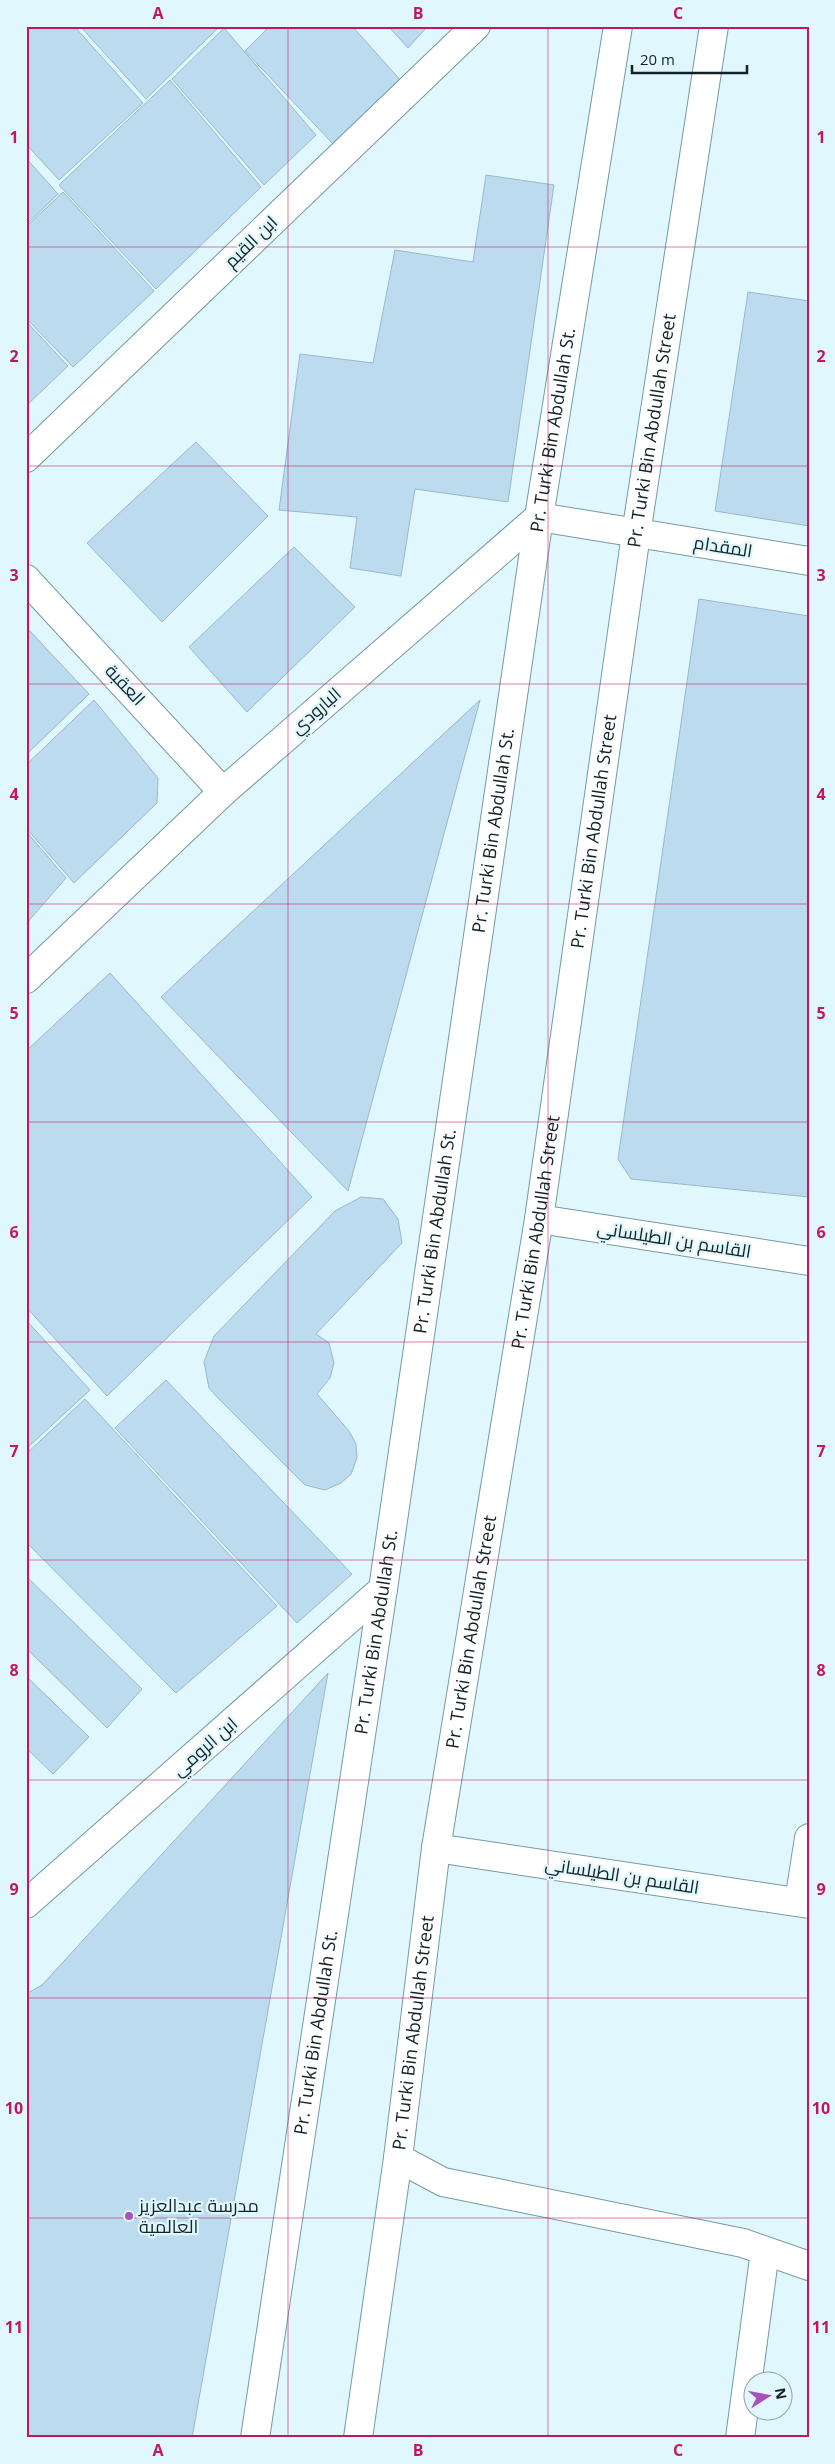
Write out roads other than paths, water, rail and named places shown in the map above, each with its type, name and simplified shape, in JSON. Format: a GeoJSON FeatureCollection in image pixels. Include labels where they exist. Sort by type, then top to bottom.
{"type":"FeatureCollection","features":[{"type":"Feature","properties":{"kind":"street","name":"ابن القيم"},"geometry":{"type":"LineString","coordinates":[[26,458],[476,26]]}},
{"type":"Feature","properties":{"kind":"street","name":"Pr. Turki Bin Abdullah St."},"geometry":{"type":"LineString","coordinates":[[255,2438],[383,1589],[539,517],[618,26]]}},
{"type":"Feature","properties":{"kind":"street","name":"Pr. Turki Bin Abdullah Street"},"geometry":{"type":"LineString","coordinates":[[358,2438],[398,2158],[436,1848],[539,1219],[636,534],[714,26]]}},
{"type":"Feature","properties":{"kind":"street"},"geometry":{"type":"LineString","coordinates":[[539,517],[636,534]]}},
{"type":"Feature","properties":{"kind":"street","name":"البارودي"},"geometry":{"type":"LineString","coordinates":[[26,979],[223,792],[539,517]]}},
{"type":"Feature","properties":{"kind":"street","name":"المقدام"},"geometry":{"type":"LineString","coordinates":[[636,534],[809,561]]}},
{"type":"Feature","properties":{"kind":"street","name":"العقبة"},"geometry":{"type":"LineString","coordinates":[[26,579],[223,792]]}},
{"type":"Feature","properties":{"kind":"street","name":"القاسم بن الطيلساني"},"geometry":{"type":"LineString","coordinates":[[539,1219],[809,1262]]}},
{"type":"Feature","properties":{"kind":"street","name":"ابن الرومي"},"geometry":{"type":"LineString","coordinates":[[26,1904],[383,1589]]}},
{"type":"Feature","properties":{"kind":"street"},"geometry":{"type":"LineString","coordinates":[[804,1903],[809,1838]]}},
{"type":"Feature","properties":{"kind":"street","name":"القاسم بن الطيلساني"},"geometry":{"type":"LineString","coordinates":[[436,1848],[804,1903]]}},
{"type":"Feature","properties":{"kind":"street"},"geometry":{"type":"LineString","coordinates":[[398,2158],[443,2182],[744,2243],[809,2266]]}},
{"type":"Feature","properties":{"kind":"street"},"geometry":{"type":"LineString","coordinates":[[740,2438],[765,2251]]}},
{"type":"Feature","properties":{"kind":"place","name":"مدرسة عبدالعزيز العالمية"},"geometry":{"type":"Point","coordinates":[129,2216]}}]}
